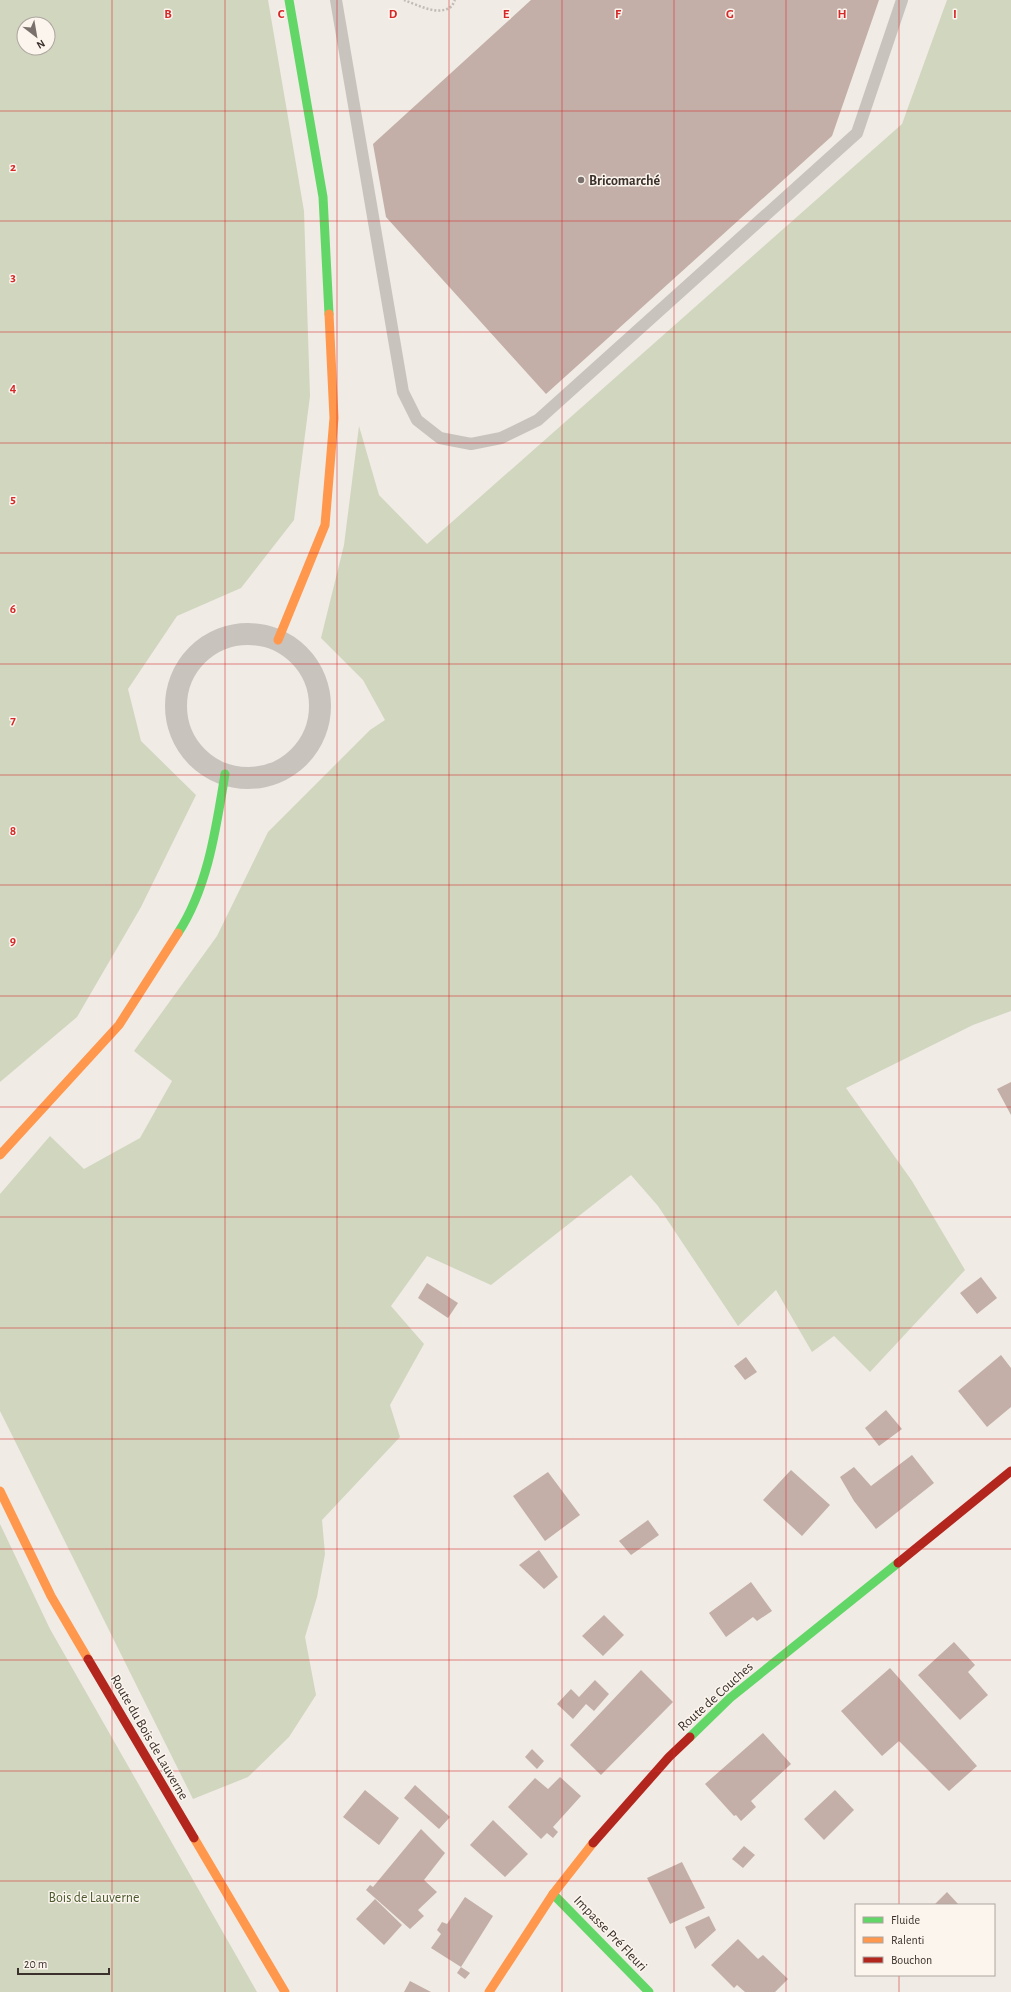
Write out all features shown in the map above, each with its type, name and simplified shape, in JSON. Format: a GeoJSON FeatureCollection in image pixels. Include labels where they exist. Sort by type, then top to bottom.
{"type":"FeatureCollection","features":[{"type":"Feature","properties":{"kind":"street"},"geometry":{"type":"LineString","coordinates":[[278,640],[325,525],[334,418],[323,197],[289,0]]}},
{"type":"Feature","properties":{"kind":"street"},"geometry":{"type":"LineString","coordinates":[[248,634],[278,640],[294,651],[310,669],[319,692],[320,714],[314,735],[302,754],[285,768],[265,776],[243,778],[225,774],[200,761],[184,742],[176,718],[176,693],[185,670],[202,650],[224,638],[248,634]]}},
{"type":"Feature","properties":{"kind":"street"},"geometry":{"type":"LineString","coordinates":[[0,1155],[119,1025],[189,916],[214,842],[225,774]]}},
{"type":"Feature","properties":{"kind":"street","name":"Route de Couches"},"geometry":{"type":"LineString","coordinates":[[490,1992],[553,1894],[601,1833],[670,1757],[730,1698],[1011,1471]]}},
{"type":"Feature","properties":{"kind":"street","name":"Route du Bois de Lauverne"},"geometry":{"type":"LineString","coordinates":[[0,1491],[51,1596],[285,1992]]}},
{"type":"Feature","properties":{"kind":"street","name":"Impasse Pré Fleuri"},"geometry":{"type":"LineString","coordinates":[[553,1894],[649,1992]]}},
{"type":"Feature","properties":{"kind":"lane"},"geometry":{"type":"LineString","coordinates":[[336,0],[402,392],[417,420],[440,438],[471,444],[502,438],[538,420],[857,133],[902,0]]}},
{"type":"Feature","properties":{"kind":"path"},"geometry":{"type":"LineString","coordinates":[[404,0],[442,11],[452,6],[455,0]]}},
{"type":"Feature","properties":{"kind":"green space"},"geometry":{"type":"Polygon","coordinates":[[[0,0],[268,0],[304,211],[310,396],[294,520],[241,588],[177,616],[128,689],[141,741],[196,795],[141,907],[77,1017],[0,1082],[0,0]]]}},
{"type":"Feature","properties":{"kind":"green space"},"geometry":{"type":"Polygon","coordinates":[[[947,0],[1011,0],[1011,1011],[973,1025],[846,1088],[912,1181],[965,1270],[870,1372],[834,1336],[812,1352],[776,1290],[738,1326],[658,1206],[631,1175],[491,1285],[427,1256],[391,1306],[424,1344],[390,1405],[400,1437],[322,1520],[325,1554],[317,1597],[305,1637],[316,1695],[289,1737],[248,1777],[193,1799],[0,1411],[0,1194],[50,1136],[84,1169],[140,1138],[172,1081],[134,1051],[217,936],[268,832],[370,730],[385,720],[363,680],[321,638],[344,545],[359,426],[379,495],[427,544],[902,124],[947,0]]]}},
{"type":"Feature","properties":{"kind":"green space","name":"Bois de Lauverne"},"geometry":{"type":"Polygon","coordinates":[[[0,1524],[50,1629],[257,1992],[0,1992],[0,1524]]]}},
{"type":"Feature","properties":{"kind":"building","name":"Bricomarché"},"geometry":{"type":"Polygon","coordinates":[[[531,0],[879,0],[832,136],[546,394],[386,217],[373,144],[531,0]]]}},
{"type":"Feature","properties":{"kind":"building"},"geometry":{"type":"Polygon","coordinates":[[[1011,1082],[1011,1115],[997,1089],[1011,1082]]]}},
{"type":"Feature","properties":{"kind":"building"},"geometry":{"type":"Polygon","coordinates":[[[981,1277],[997,1298],[977,1314],[960,1293],[981,1277]]]}},
{"type":"Feature","properties":{"kind":"building"},"geometry":{"type":"Polygon","coordinates":[[[427,1283],[458,1303],[448,1318],[418,1298],[427,1283]]]}},
{"type":"Feature","properties":{"kind":"building"},"geometry":{"type":"Polygon","coordinates":[[[1001,1355],[1011,1368],[1011,1407],[987,1427],[958,1391],[1001,1355]]]}},
{"type":"Feature","properties":{"kind":"building"},"geometry":{"type":"Polygon","coordinates":[[[746,1357],[757,1372],[745,1380],[734,1366],[746,1357]]]}},
{"type":"Feature","properties":{"kind":"building"},"geometry":{"type":"Polygon","coordinates":[[[886,1410],[902,1429],[879,1446],[865,1428],[886,1410]]]}},
{"type":"Feature","properties":{"kind":"building"},"geometry":{"type":"Polygon","coordinates":[[[912,1455],[934,1483],[876,1529],[854,1501],[840,1477],[854,1467],[871,1486],[912,1455]]]}},
{"type":"Feature","properties":{"kind":"building"},"geometry":{"type":"Polygon","coordinates":[[[791,1470],[830,1505],[802,1536],[763,1500],[791,1470]]]}},
{"type":"Feature","properties":{"kind":"building"},"geometry":{"type":"Polygon","coordinates":[[[548,1472],[580,1515],[545,1541],[513,1496],[548,1472]]]}},
{"type":"Feature","properties":{"kind":"building"},"geometry":{"type":"Polygon","coordinates":[[[648,1520],[659,1535],[631,1555],[619,1541],[648,1520]]]}},
{"type":"Feature","properties":{"kind":"building"},"geometry":{"type":"Polygon","coordinates":[[[539,1550],[558,1577],[544,1589],[519,1565],[539,1550]]]}},
{"type":"Feature","properties":{"kind":"building"},"geometry":{"type":"Polygon","coordinates":[[[751,1582],[772,1611],[757,1621],[753,1617],[726,1637],[709,1613],[751,1582]]]}},
{"type":"Feature","properties":{"kind":"building"},"geometry":{"type":"Polygon","coordinates":[[[604,1615],[624,1635],[603,1656],[582,1636],[604,1615]]]}},
{"type":"Feature","properties":{"kind":"building"},"geometry":{"type":"Polygon","coordinates":[[[954,1642],[975,1665],[968,1672],[988,1695],[960,1720],[918,1675],[954,1642]]]}},
{"type":"Feature","properties":{"kind":"building"},"geometry":{"type":"Polygon","coordinates":[[[890,1668],[977,1766],[949,1791],[899,1741],[882,1756],[841,1711],[890,1668]]]}},
{"type":"Feature","properties":{"kind":"building"},"geometry":{"type":"Polygon","coordinates":[[[641,1670],[673,1702],[601,1775],[570,1745],[641,1670]]]}},
{"type":"Feature","properties":{"kind":"building"},"geometry":{"type":"Polygon","coordinates":[[[595,1680],[609,1694],[594,1711],[586,1704],[573,1719],[557,1704],[571,1689],[579,1697],[595,1680]]]}},
{"type":"Feature","properties":{"kind":"building"},"geometry":{"type":"Polygon","coordinates":[[[763,1733],[791,1764],[751,1801],[756,1807],[741,1821],[736,1815],[734,1816],[705,1784],[763,1733]]]}},
{"type":"Feature","properties":{"kind":"building"},"geometry":{"type":"Polygon","coordinates":[[[532,1749],[544,1761],[537,1769],[525,1757],[532,1749]]]}},
{"type":"Feature","properties":{"kind":"building"},"geometry":{"type":"Polygon","coordinates":[[[560,1777],[581,1796],[553,1827],[558,1832],[553,1838],[547,1833],[541,1839],[508,1807],[535,1778],[548,1789],[560,1777]]]}},
{"type":"Feature","properties":{"kind":"building"},"geometry":{"type":"Polygon","coordinates":[[[415,1785],[450,1817],[439,1829],[404,1798],[415,1785]]]}},
{"type":"Feature","properties":{"kind":"building"},"geometry":{"type":"Polygon","coordinates":[[[365,1790],[399,1818],[379,1845],[343,1817],[365,1790]]]}},
{"type":"Feature","properties":{"kind":"building"},"geometry":{"type":"Polygon","coordinates":[[[835,1790],[854,1810],[824,1840],[804,1819],[835,1790]]]}},
{"type":"Feature","properties":{"kind":"building"},"geometry":{"type":"Polygon","coordinates":[[[493,1820],[528,1854],[505,1877],[470,1845],[493,1820]]]}},
{"type":"Feature","properties":{"kind":"building"},"geometry":{"type":"Polygon","coordinates":[[[421,1829],[445,1853],[424,1880],[437,1892],[418,1910],[424,1916],[410,1929],[366,1890],[370,1885],[373,1887],[421,1829]]]}},
{"type":"Feature","properties":{"kind":"building"},"geometry":{"type":"Polygon","coordinates":[[[744,1846],[755,1855],[743,1868],[732,1859],[744,1846]]]}},
{"type":"Feature","properties":{"kind":"building"},"geometry":{"type":"Polygon","coordinates":[[[682,1862],[705,1908],[670,1924],[647,1878],[682,1862]]]}},
{"type":"Feature","properties":{"kind":"building"},"geometry":{"type":"Polygon","coordinates":[[[947,1892],[958,1904],[935,1904],[947,1892]]]}},
{"type":"Feature","properties":{"kind":"building"},"geometry":{"type":"Polygon","coordinates":[[[465,1897],[493,1916],[461,1967],[431,1948],[441,1934],[437,1930],[442,1922],[447,1924],[465,1897]]]}},
{"type":"Feature","properties":{"kind":"building"},"geometry":{"type":"Polygon","coordinates":[[[375,1899],[402,1925],[384,1945],[356,1919],[375,1899]]]}},
{"type":"Feature","properties":{"kind":"building"},"geometry":{"type":"Polygon","coordinates":[[[709,1916],[716,1930],[695,1949],[685,1927],[709,1916]]]}},
{"type":"Feature","properties":{"kind":"building"},"geometry":{"type":"Polygon","coordinates":[[[738,1939],[758,1959],[763,1955],[788,1979],[775,1992],[745,1992],[737,1985],[734,1988],[711,1965],[738,1939]]]}},
{"type":"Feature","properties":{"kind":"building"},"geometry":{"type":"Polygon","coordinates":[[[461,1967],[470,1973],[465,1979],[457,1973],[461,1967]]]}},
{"type":"Feature","properties":{"kind":"building"},"geometry":{"type":"Polygon","coordinates":[[[410,1981],[431,1992],[404,1992],[410,1981]]]}},
{"type":"Feature","properties":{"kind":"traffic: fast"},"geometry":{"type":"LineString","coordinates":[[289,0],[323,197],[329,314]]}},
{"type":"Feature","properties":{"kind":"traffic: fast"},"geometry":{"type":"LineString","coordinates":[[178,933],[197,896],[204,877],[214,836],[225,774]]}},
{"type":"Feature","properties":{"kind":"traffic: fast"},"geometry":{"type":"LineString","coordinates":[[690,1737],[730,1698],[898,1563]]}},
{"type":"Feature","properties":{"kind":"traffic: fast"},"geometry":{"type":"LineString","coordinates":[[553,1894],[649,1992]]}},
{"type":"Feature","properties":{"kind":"traffic: slow"},"geometry":{"type":"LineString","coordinates":[[278,640],[325,525],[334,418],[329,314]]}},
{"type":"Feature","properties":{"kind":"traffic: slow"},"geometry":{"type":"LineString","coordinates":[[0,1155],[119,1025],[178,933]]}},
{"type":"Feature","properties":{"kind":"traffic: slow"},"geometry":{"type":"LineString","coordinates":[[0,1491],[51,1596],[88,1659]]}},
{"type":"Feature","properties":{"kind":"traffic: slow"},"geometry":{"type":"LineString","coordinates":[[194,1838],[285,1992]]}},
{"type":"Feature","properties":{"kind":"traffic: slow"},"geometry":{"type":"LineString","coordinates":[[489,1992],[553,1894],[593,1843]]}},
{"type":"Feature","properties":{"kind":"traffic: jam"},"geometry":{"type":"LineString","coordinates":[[898,1563],[1011,1471]]}},
{"type":"Feature","properties":{"kind":"traffic: jam"},"geometry":{"type":"LineString","coordinates":[[88,1659],[194,1838]]}},
{"type":"Feature","properties":{"kind":"traffic: jam"},"geometry":{"type":"LineString","coordinates":[[593,1843],[669,1757],[690,1737]]}},
{"type":"Feature","properties":{"kind":"place","name":"Bricomarché"},"geometry":{"type":"Point","coordinates":[581,180]}}]}
